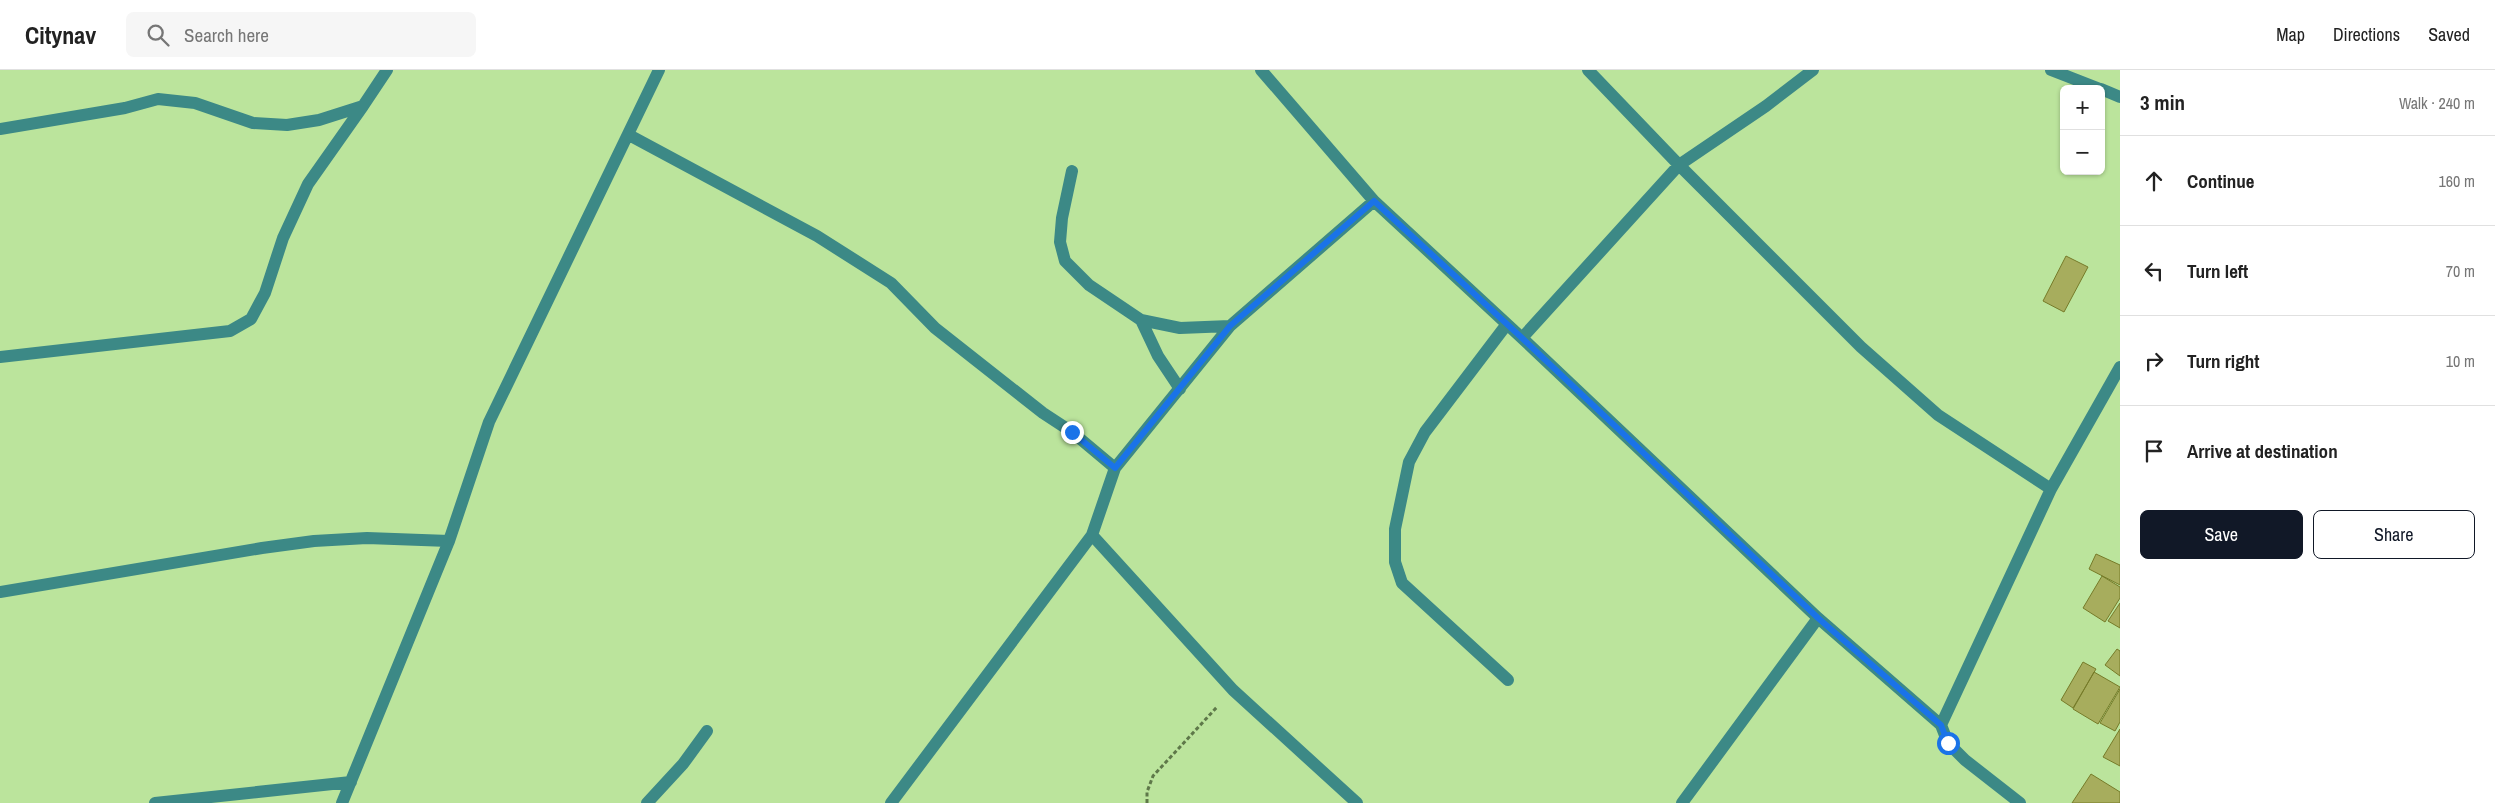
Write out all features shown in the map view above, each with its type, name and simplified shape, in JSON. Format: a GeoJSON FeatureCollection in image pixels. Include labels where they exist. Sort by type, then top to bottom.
{"type":"FeatureCollection","features":[{"type":"Feature","properties":{"kind":"street"},"geometry":{"type":"LineString","coordinates":[[0,357],[230,331],[250,320],[265,293],[284,238],[308,184],[387,70]]}},
{"type":"Feature","properties":{"kind":"street"},"geometry":{"type":"LineString","coordinates":[[342,803],[449,542],[489,422],[659,70]]}},
{"type":"Feature","properties":{"kind":"street"},"geometry":{"type":"LineString","coordinates":[[1588,70],[1679,165],[1861,346],[1905,386],[1938,415],[2051,490]]}},
{"type":"Feature","properties":{"kind":"street"},"geometry":{"type":"LineString","coordinates":[[1522,338],[1679,165],[1766,106],[1813,70]]}},
{"type":"Feature","properties":{"kind":"street"},"geometry":{"type":"LineString","coordinates":[[2051,70],[2090,85]]}},
{"type":"Feature","properties":{"kind":"street"},"geometry":{"type":"LineString","coordinates":[[1268,72],[1374,201],[1818,618],[1941,725],[1948,743],[2020,803]]}},
{"type":"Feature","properties":{"kind":"street"},"geometry":{"type":"LineString","coordinates":[[2105,91],[2120,97]]}},
{"type":"Feature","properties":{"kind":"street"},"geometry":{"type":"LineString","coordinates":[[0,129],[125,108],[158,99],[195,103],[253,123],[287,125],[319,120],[363,106]]}},
{"type":"Feature","properties":{"kind":"street"},"geometry":{"type":"LineString","coordinates":[[629,135],[816,236],[891,283],[935,328],[1044,413],[1072,432],[1115,468]]}},
{"type":"Feature","properties":{"kind":"street"},"geometry":{"type":"LineString","coordinates":[[1072,171],[1062,218],[1060,242],[1065,261],[1089,285],[1142,320],[1180,328],[1230,326]]}},
{"type":"Feature","properties":{"kind":"street"},"geometry":{"type":"LineString","coordinates":[[891,803],[1092,535],[1115,468],[1230,326],[1374,201]]}},
{"type":"Feature","properties":{"kind":"street"},"geometry":{"type":"LineString","coordinates":[[1142,320],[1158,356],[1180,389]]}},
{"type":"Feature","properties":{"kind":"street"},"geometry":{"type":"LineString","coordinates":[[1507,324],[1426,432],[1409,462],[1394,529],[1396,562],[1402,583],[1508,680]]}},
{"type":"Feature","properties":{"kind":"street"},"geometry":{"type":"LineString","coordinates":[[1941,725],[2051,490],[2120,367]]}},
{"type":"Feature","properties":{"kind":"street"},"geometry":{"type":"LineString","coordinates":[[1092,535],[1233,690],[1357,803]]}},
{"type":"Feature","properties":{"kind":"street"},"geometry":{"type":"LineString","coordinates":[[0,592],[314,541],[367,538],[449,542]]}},
{"type":"Feature","properties":{"kind":"street"},"geometry":{"type":"LineString","coordinates":[[1682,803],[1818,618]]}},
{"type":"Feature","properties":{"kind":"street"},"geometry":{"type":"LineString","coordinates":[[647,803],[683,764],[707,731]]}},
{"type":"Feature","properties":{"kind":"street"},"geometry":{"type":"LineString","coordinates":[[155,803],[351,782]]}},
{"type":"Feature","properties":{"kind":"path"},"geometry":{"type":"LineString","coordinates":[[1147,803],[1147,792],[1153,776],[1233,690]]}},
{"type":"Feature","properties":{"kind":"building"},"geometry":{"type":"Polygon","coordinates":[[[2066,256],[2088,267],[2064,312],[2043,301],[2066,256]]]}},
{"type":"Feature","properties":{"kind":"building"},"geometry":{"type":"Polygon","coordinates":[[[2096,554],[2120,565],[2120,585],[2089,569],[2096,554]]]}},
{"type":"Feature","properties":{"kind":"building"},"geometry":{"type":"Polygon","coordinates":[[[2102,576],[2120,587],[2120,598],[2105,622],[2083,608],[2102,576]]]}},
{"type":"Feature","properties":{"kind":"building"},"geometry":{"type":"Polygon","coordinates":[[[2120,603],[2120,628],[2108,621],[2120,603]]]}},
{"type":"Feature","properties":{"kind":"building"},"geometry":{"type":"Polygon","coordinates":[[[2117,649],[2120,651],[2120,676],[2105,665],[2117,649]]]}},
{"type":"Feature","properties":{"kind":"building"},"geometry":{"type":"Polygon","coordinates":[[[2083,662],[2096,669],[2073,708],[2061,700],[2083,662]]]}},
{"type":"Feature","properties":{"kind":"building"},"geometry":{"type":"Polygon","coordinates":[[[2094,672],[2120,687],[2098,724],[2073,709],[2094,672]]]}},
{"type":"Feature","properties":{"kind":"building"},"geometry":{"type":"Polygon","coordinates":[[[2120,689],[2120,722],[2115,731],[2100,723],[2120,689]]]}},
{"type":"Feature","properties":{"kind":"building"},"geometry":{"type":"Polygon","coordinates":[[[2120,729],[2120,766],[2103,757],[2120,729]]]}},
{"type":"Feature","properties":{"kind":"building"},"geometry":{"type":"Polygon","coordinates":[[[2091,774],[2120,792],[2120,803],[2072,803],[2091,774]]]}},
{"type":"Feature","properties":{"kind":"route"},"geometry":{"type":"LineString","coordinates":[[1072,432],[1115,468],[1230,326],[1374,201],[1818,618],[1941,725],[1948,743]]}}]}
